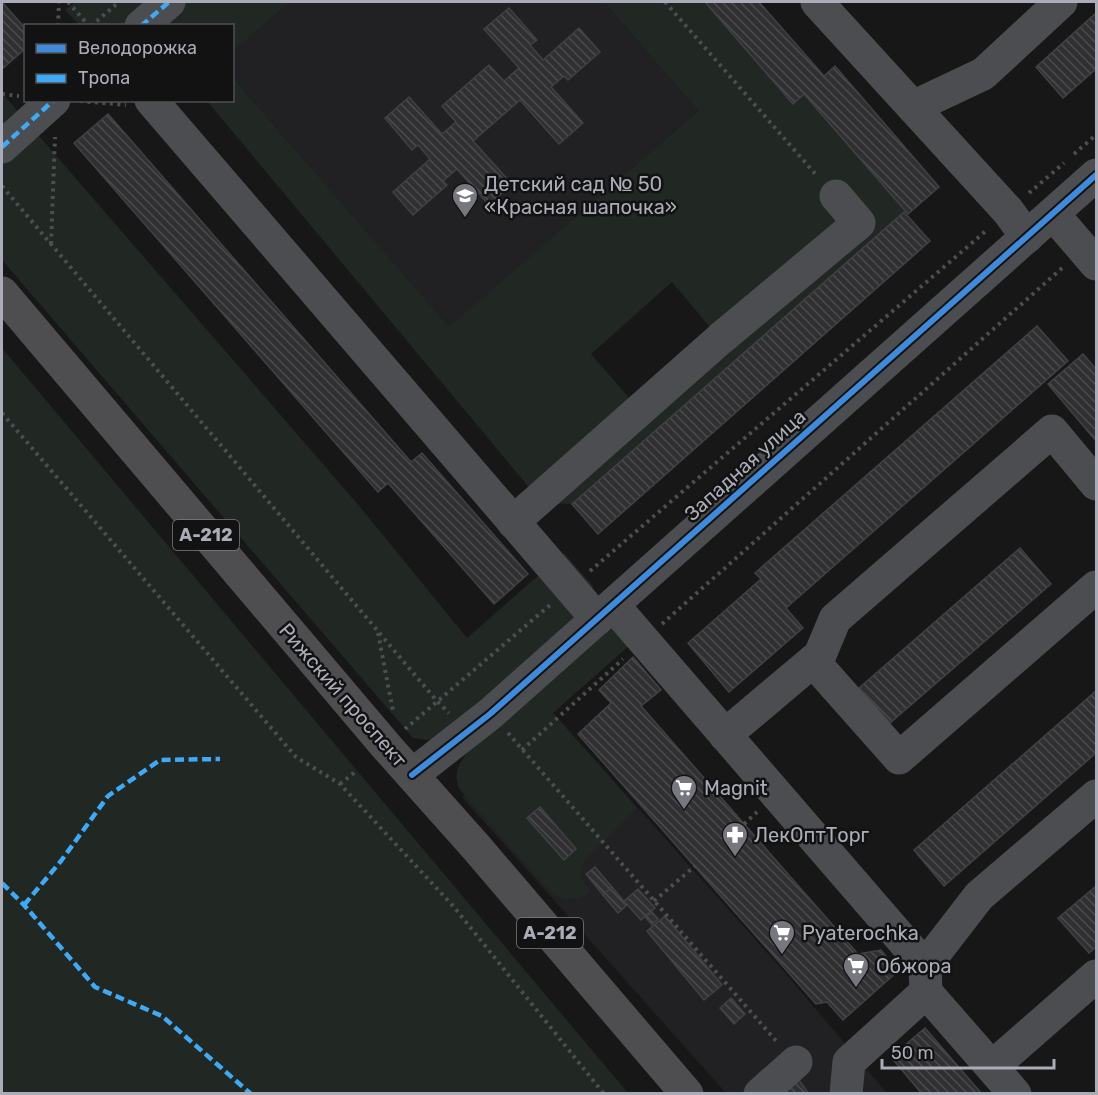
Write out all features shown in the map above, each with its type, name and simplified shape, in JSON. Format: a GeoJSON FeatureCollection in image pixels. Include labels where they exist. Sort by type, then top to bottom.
{"type":"FeatureCollection","features":[{"type":"Feature","properties":{"kind":"highway","name":"Рижский проспект"},"geometry":{"type":"LineString","coordinates":[[2,293],[386,746],[476,847],[687,1094]]}},
{"type":"Feature","properties":{"kind":"street"},"geometry":{"type":"LineString","coordinates":[[143,24],[168,2]]}},
{"type":"Feature","properties":{"kind":"street"},"geometry":{"type":"LineString","coordinates":[[817,2],[1017,224]]}},
{"type":"Feature","properties":{"kind":"street"},"geometry":{"type":"LineString","coordinates":[[913,107],[983,74],[1061,2]]}},
{"type":"Feature","properties":{"kind":"street"},"geometry":{"type":"LineString","coordinates":[[2,147],[52,102]]}},
{"type":"Feature","properties":{"kind":"street"},"geometry":{"type":"LineString","coordinates":[[154,104],[571,588],[644,640],[926,979],[1015,1094]]}},
{"type":"Feature","properties":{"kind":"street","name":"Западная улица"},"geometry":{"type":"LineString","coordinates":[[412,775],[490,714],[605,612],[1017,224],[1053,214],[1085,165]]}},
{"type":"Feature","properties":{"kind":"street"},"geometry":{"type":"LineString","coordinates":[[513,522],[720,339],[859,223],[836,196]]}},
{"type":"Feature","properties":{"kind":"street"},"geometry":{"type":"LineString","coordinates":[[1053,214],[1090,257]]}},
{"type":"Feature","properties":{"kind":"street"},"geometry":{"type":"LineString","coordinates":[[725,735],[820,655],[835,619],[1052,431],[1096,484]]}},
{"type":"Feature","properties":{"kind":"street"},"geometry":{"type":"LineString","coordinates":[[813,661],[898,758],[1096,587]]}},
{"type":"Feature","properties":{"kind":"street"},"geometry":{"type":"LineString","coordinates":[[846,1094],[849,1062],[926,979],[979,896],[1096,796]]}},
{"type":"Feature","properties":{"kind":"street"},"geometry":{"type":"LineString","coordinates":[[992,1067],[1096,976]]}},
{"type":"Feature","properties":{"kind":"street"},"geometry":{"type":"LineString","coordinates":[[760,1094],[795,1062]]}},
{"type":"Feature","properties":{"kind":"path"},"geometry":{"type":"LineString","coordinates":[[58,2],[58,24]]}},
{"type":"Feature","properties":{"kind":"path"},"geometry":{"type":"LineString","coordinates":[[68,2],[88,24]]}},
{"type":"Feature","properties":{"kind":"path"},"geometry":{"type":"LineString","coordinates":[[92,24],[119,2]]}},
{"type":"Feature","properties":{"kind":"path"},"geometry":{"type":"LineString","coordinates":[[665,2],[836,196]]}},
{"type":"Feature","properties":{"kind":"path"},"geometry":{"type":"LineString","coordinates":[[2,94],[24,96]]}},
{"type":"Feature","properties":{"kind":"path"},"geometry":{"type":"LineString","coordinates":[[114,102],[154,104]]}},
{"type":"Feature","properties":{"kind":"path"},"geometry":{"type":"LineString","coordinates":[[51,245],[55,134]]}},
{"type":"Feature","properties":{"kind":"path"},"geometry":{"type":"LineString","coordinates":[[1085,165],[1096,135]]}},
{"type":"Feature","properties":{"kind":"path"},"geometry":{"type":"LineString","coordinates":[[398,735],[436,700],[571,588],[1017,224],[1065,162]]}},
{"type":"Feature","properties":{"kind":"path"},"geometry":{"type":"LineString","coordinates":[[2,186],[436,700],[456,719]]}},
{"type":"Feature","properties":{"kind":"path"},"geometry":{"type":"LineString","coordinates":[[522,750],[644,640],[1090,257]]}},
{"type":"Feature","properties":{"kind":"path"},"geometry":{"type":"LineString","coordinates":[[2,413],[296,757],[340,784],[454,907],[604,1094]]}},
{"type":"Feature","properties":{"kind":"path"},"geometry":{"type":"LineString","coordinates":[[377,630],[393,712]]}},
{"type":"Feature","properties":{"kind":"path"},"geometry":{"type":"LineString","coordinates":[[490,714],[795,1062]]}},
{"type":"Feature","properties":{"kind":"path"},"geometry":{"type":"LineString","coordinates":[[340,784],[355,772]]}},
{"type":"Feature","properties":{"kind":"path"},"geometry":{"type":"LineString","coordinates":[[654,901],[695,866]]}},
{"type":"Feature","properties":{"kind":"shaded area"},"geometry":{"type":"Polygon","coordinates":[[[75,2],[290,2],[234,50],[234,24],[78,24],[65,10],[75,2]]]}},
{"type":"Feature","properties":{"kind":"shaded area","name":"Детский сад № 50 «Красная шапочка»"},"geometry":{"type":"Polygon","coordinates":[[[290,2],[604,2],[698,111],[449,328],[234,79],[234,49],[290,2]]]}},
{"type":"Feature","properties":{"kind":"shaded area"},"geometry":{"type":"Polygon","coordinates":[[[604,2],[705,2],[793,104],[804,94],[905,211],[572,504],[542,503],[208,102],[234,102],[234,79],[449,327],[698,111],[604,2]],[[672,282],[591,354],[640,410],[720,339],[672,282]]]}},
{"type":"Feature","properties":{"kind":"shaded area"},"geometry":{"type":"Polygon","coordinates":[[[2,93],[361,508],[467,638],[564,553],[593,586],[590,605],[438,739],[413,738],[2,260],[2,93]]]}},
{"type":"Feature","properties":{"kind":"shaded area"},"geometry":{"type":"Polygon","coordinates":[[[2,348],[628,1093],[2,1093],[2,348]]]}},
{"type":"Feature","properties":{"kind":"shaded area"},"geometry":{"type":"Polygon","coordinates":[[[604,611],[631,644],[553,713],[637,808],[584,861],[580,877],[591,891],[576,899],[567,899],[552,894],[460,790],[457,784],[457,772],[471,747],[604,611]]]}},
{"type":"Feature","properties":{"kind":"shaded area"},"geometry":{"type":"Polygon","coordinates":[[[553,713],[779,966],[887,1093],[726,1093],[462,797],[553,713]]]}},
{"type":"Feature","properties":{"kind":"building"},"geometry":{"type":"Polygon","coordinates":[[[2,2],[24,27],[24,50],[2,69],[2,2]]]}},
{"type":"Feature","properties":{"kind":"building"},"geometry":{"type":"Polygon","coordinates":[[[705,2],[759,2],[824,76],[835,66],[939,187],[908,214],[804,94],[793,104],[705,2]]]}},
{"type":"Feature","properties":{"kind":"building"},"geometry":{"type":"Polygon","coordinates":[[[509,8],[537,40],[530,45],[543,60],[579,28],[600,52],[568,80],[564,76],[551,87],[583,123],[559,144],[520,100],[473,141],[512,184],[489,205],[457,169],[443,181],[447,185],[413,215],[393,192],[430,159],[418,145],[412,150],[385,118],[409,97],[442,134],[456,122],[442,106],[489,65],[504,81],[519,68],[484,29],[509,8]]]}},
{"type":"Feature","properties":{"kind":"building"},"geometry":{"type":"Polygon","coordinates":[[[1096,13],[1096,69],[1063,98],[1036,67],[1096,13]]]}},
{"type":"Feature","properties":{"kind":"building"},"geometry":{"type":"Polygon","coordinates":[[[108,114],[411,462],[422,453],[528,574],[494,604],[388,483],[378,492],[74,143],[108,114]]]}},
{"type":"Feature","properties":{"kind":"building"},"geometry":{"type":"Polygon","coordinates":[[[904,212],[930,241],[598,534],[572,504],[904,212]]]}},
{"type":"Feature","properties":{"kind":"building"},"geometry":{"type":"Polygon","coordinates":[[[1037,326],[1068,361],[786,608],[803,628],[729,692],[688,643],[761,579],[755,573],[1037,326]]]}},
{"type":"Feature","properties":{"kind":"building"},"geometry":{"type":"Polygon","coordinates":[[[1083,354],[1096,369],[1096,441],[1048,384],[1083,354]]]}},
{"type":"Feature","properties":{"kind":"building"},"geometry":{"type":"Polygon","coordinates":[[[1020,548],[1051,584],[890,723],[859,688],[1020,548]]]}},
{"type":"Feature","properties":{"kind":"building"},"geometry":{"type":"Polygon","coordinates":[[[633,657],[661,690],[641,706],[858,954],[881,950],[898,971],[843,1020],[827,1002],[816,1004],[578,734],[611,703],[599,690],[633,657]]]}},
{"type":"Feature","properties":{"kind":"building"},"geometry":{"type":"Polygon","coordinates":[[[1096,691],[1096,753],[944,886],[914,850],[1096,691]]]}},
{"type":"Feature","properties":{"kind":"building"},"geometry":{"type":"Polygon","coordinates":[[[540,807],[576,849],[564,860],[527,818],[540,807]]]}},
{"type":"Feature","properties":{"kind":"building"},"geometry":{"type":"Polygon","coordinates":[[[595,867],[612,887],[603,895],[586,874],[595,867]]]}},
{"type":"Feature","properties":{"kind":"building"},"geometry":{"type":"Polygon","coordinates":[[[1096,886],[1096,947],[1089,953],[1058,918],[1096,886]]]}},
{"type":"Feature","properties":{"kind":"building"},"geometry":{"type":"Polygon","coordinates":[[[612,887],[627,905],[618,913],[603,895],[612,887]]]}},
{"type":"Feature","properties":{"kind":"building"},"geometry":{"type":"Polygon","coordinates":[[[638,889],[655,908],[641,920],[624,901],[638,889]]]}},
{"type":"Feature","properties":{"kind":"building"},"geometry":{"type":"Polygon","coordinates":[[[652,912],[658,919],[652,925],[645,917],[652,912]]]}},
{"type":"Feature","properties":{"kind":"building"},"geometry":{"type":"Polygon","coordinates":[[[665,916],[722,985],[704,1000],[647,931],[665,916]]]}},
{"type":"Feature","properties":{"kind":"building"},"geometry":{"type":"Polygon","coordinates":[[[731,998],[745,1014],[734,1024],[720,1008],[731,998]]]}},
{"type":"Feature","properties":{"kind":"building"},"geometry":{"type":"Polygon","coordinates":[[[925,1028],[982,1094],[922,1094],[891,1057],[925,1028]]]}},
{"type":"Feature","properties":{"kind":"building"},"geometry":{"type":"Polygon","coordinates":[[[799,1080],[809,1094],[788,1094],[786,1090],[799,1080]]]}},
{"type":"Feature","properties":{"kind":"marked path"},"geometry":{"type":"LineString","coordinates":[[143,24],[169,2]]}},
{"type":"Feature","properties":{"kind":"marked path"},"geometry":{"type":"LineString","coordinates":[[2,147],[52,102]]}},
{"type":"Feature","properties":{"kind":"marked path"},"geometry":{"type":"LineString","coordinates":[[24,905],[61,861],[108,796],[160,760],[220,759]]}},
{"type":"Feature","properties":{"kind":"marked path"},"geometry":{"type":"LineString","coordinates":[[2,883],[95,987],[162,1016],[251,1094]]}},
{"type":"Feature","properties":{"kind":"cycle path"},"geometry":{"type":"LineString","coordinates":[[412,775],[490,714],[1096,175]]}},
{"type":"Feature","properties":{"kind":"place","name":"Детский сад № 50 «Красная шапочка»"},"geometry":{"type":"Point","coordinates":[465,219]}},
{"type":"Feature","properties":{"kind":"place","name":"Magnit"},"geometry":{"type":"Point","coordinates":[684,811]}},
{"type":"Feature","properties":{"kind":"place","name":"ЛекОптТорг"},"geometry":{"type":"Point","coordinates":[735,858]}},
{"type":"Feature","properties":{"kind":"place","name":"Pyaterochka"},"geometry":{"type":"Point","coordinates":[782,956]}},
{"type":"Feature","properties":{"kind":"place","name":"Обжора"},"geometry":{"type":"Point","coordinates":[856,989]}}]}
